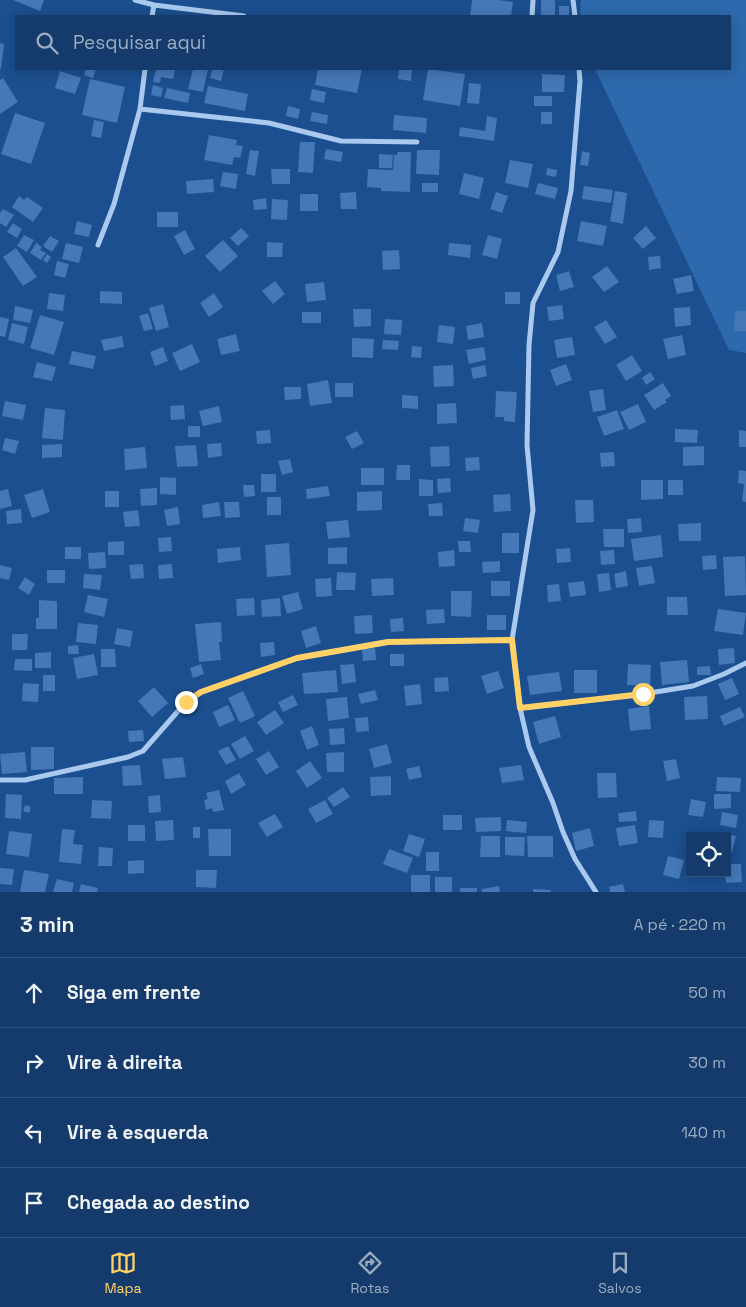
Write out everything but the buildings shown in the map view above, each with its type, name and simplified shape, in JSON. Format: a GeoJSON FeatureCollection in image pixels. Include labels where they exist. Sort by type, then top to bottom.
{"type":"FeatureCollection","features":[{"type":"Feature","properties":{"kind":"street"},"geometry":{"type":"LineString","coordinates":[[135,0],[154,5],[236,15]]}},
{"type":"Feature","properties":{"kind":"street"},"geometry":{"type":"LineString","coordinates":[[532,15],[533,0]]}},
{"type":"Feature","properties":{"kind":"street"},"geometry":{"type":"LineString","coordinates":[[573,0],[575,15]]}},
{"type":"Feature","properties":{"kind":"street"},"geometry":{"type":"LineString","coordinates":[[152,15],[154,5]]}},
{"type":"Feature","properties":{"kind":"street"},"geometry":{"type":"LineString","coordinates":[[98,245],[114,204],[140,109],[146,70]]}},
{"type":"Feature","properties":{"kind":"street"},"geometry":{"type":"LineString","coordinates":[[579,70],[580,81],[567,208],[558,252],[534,303],[529,345],[527,445],[533,510],[512,640],[520,708],[529,747],[575,859],[596,892]]}},
{"type":"Feature","properties":{"kind":"street"},"geometry":{"type":"LineString","coordinates":[[140,109],[269,123],[341,141],[417,142]]}},
{"type":"Feature","properties":{"kind":"street"},"geometry":{"type":"LineString","coordinates":[[0,780],[25,780],[128,757],[143,751],[186,702],[201,692],[297,658],[388,642],[512,640]]}},
{"type":"Feature","properties":{"kind":"street"},"geometry":{"type":"LineString","coordinates":[[520,708],[643,694],[693,686],[746,663]]}},
{"type":"Feature","properties":{"kind":"shaded area"},"geometry":{"type":"Polygon","coordinates":[[[581,0],[746,0],[746,353],[729,350],[595,70],[731,70],[731,15],[580,15],[581,0]]]}},
{"type":"Feature","properties":{"kind":"route"},"geometry":{"type":"LineString","coordinates":[[186,702],[201,692],[297,658],[388,642],[512,640],[520,708],[643,694]]}}]}
